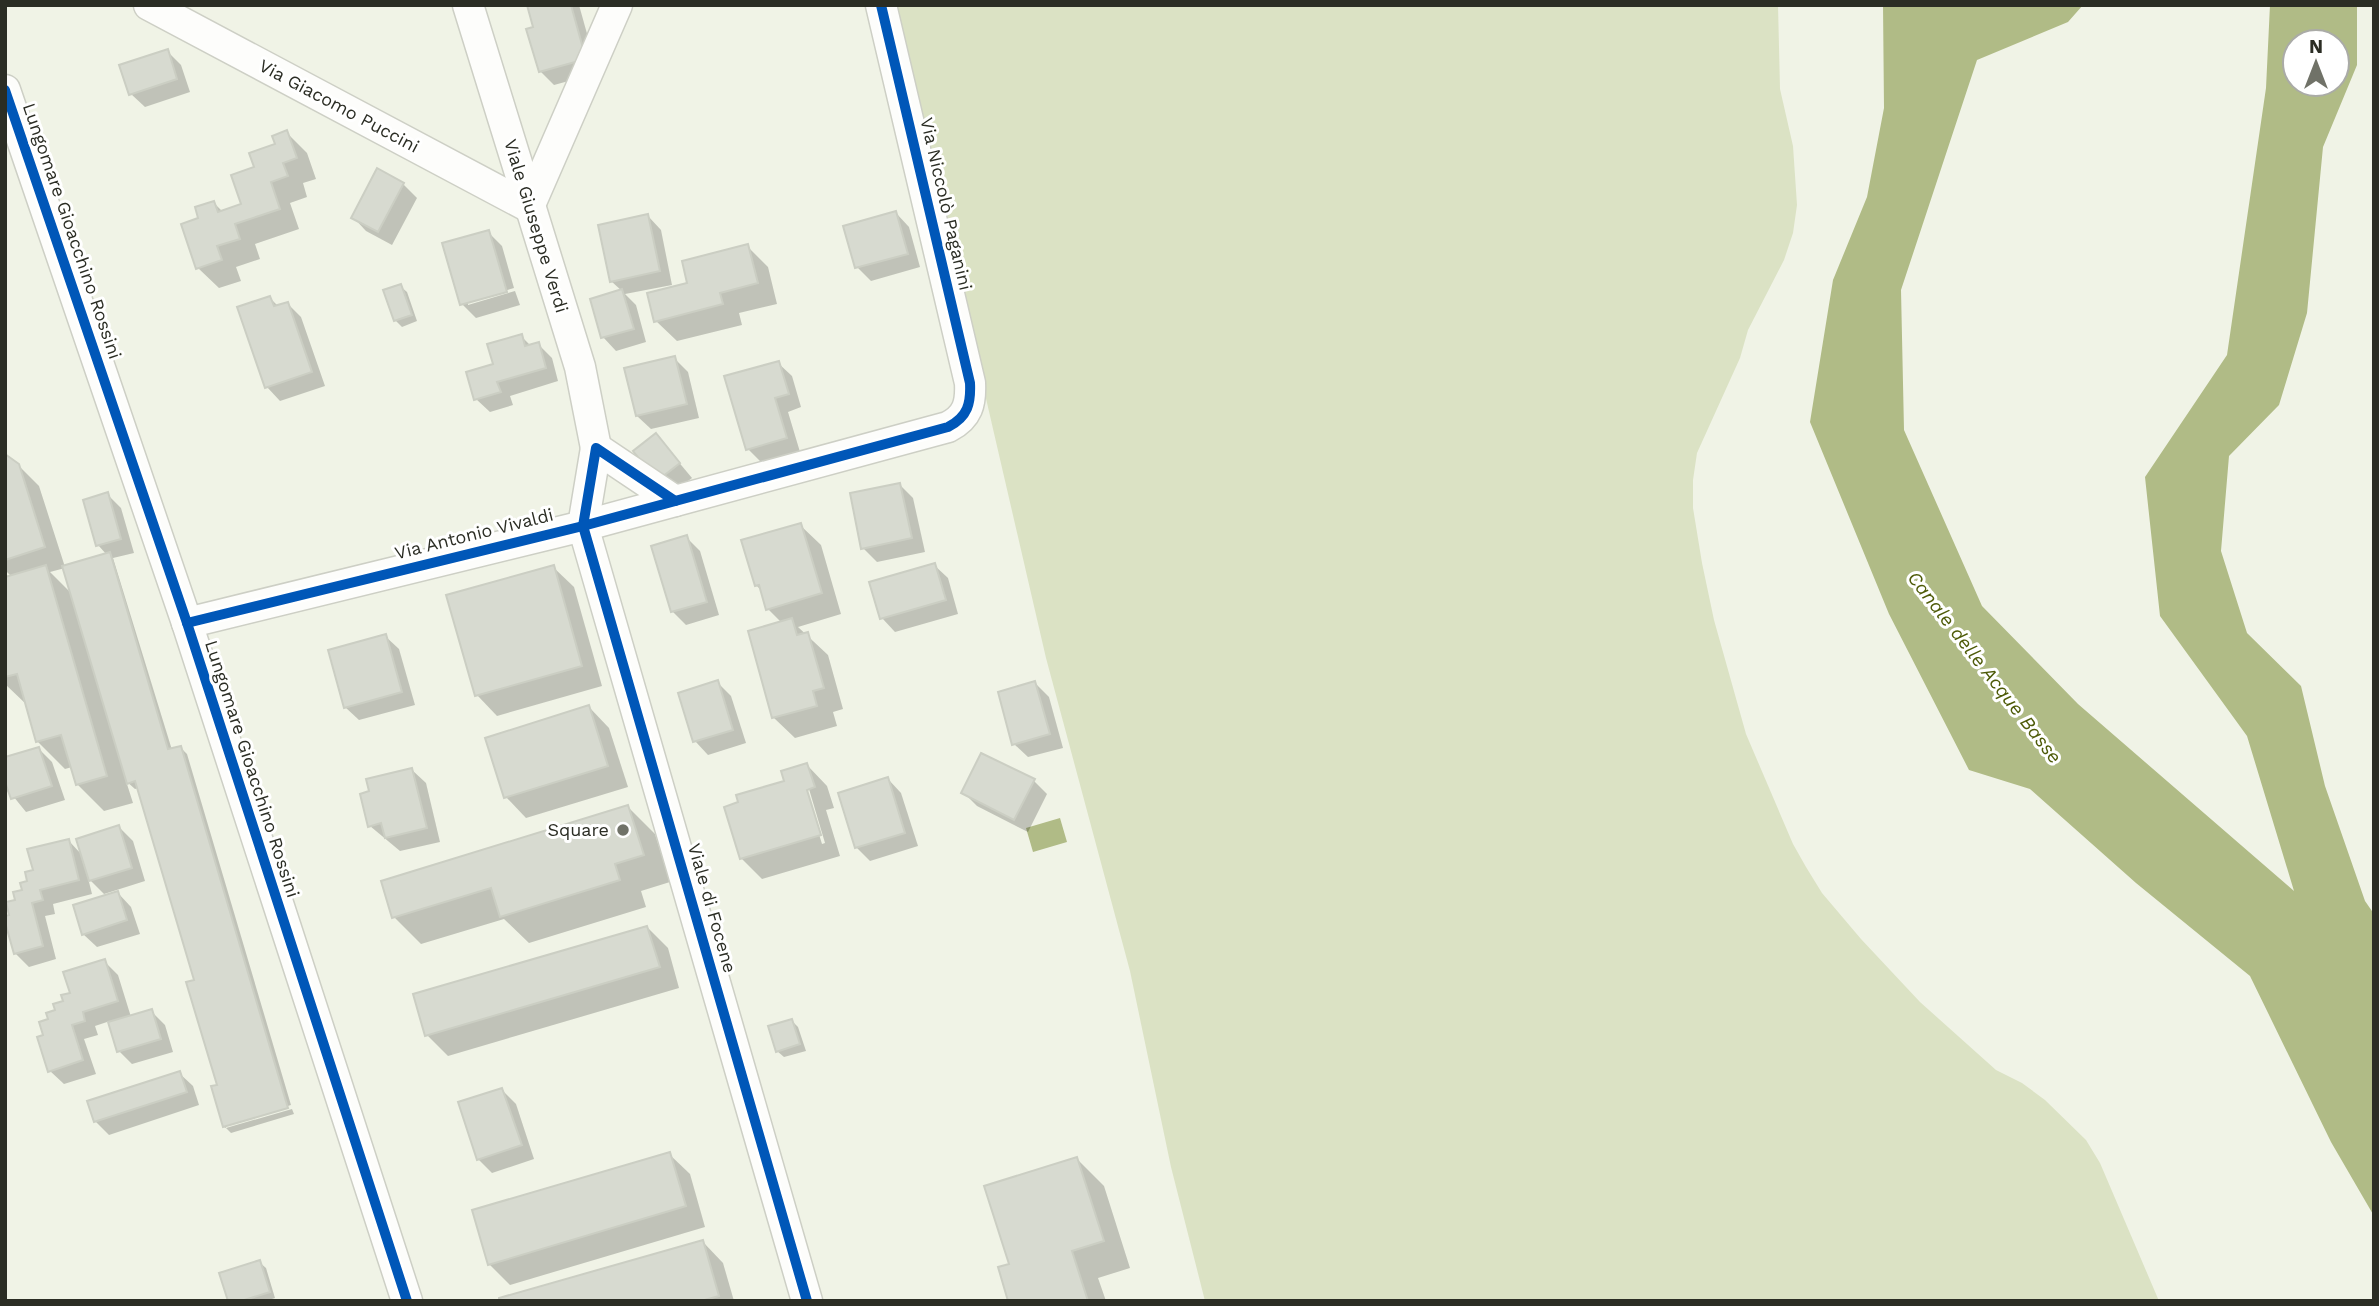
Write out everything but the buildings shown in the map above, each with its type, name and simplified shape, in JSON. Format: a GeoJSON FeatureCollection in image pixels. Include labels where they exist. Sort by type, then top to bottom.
{"type":"FeatureCollection","features":[{"type":"Feature","properties":{"kind":"street","name":"Via Giacomo Puccini"},"geometry":{"type":"LineString","coordinates":[[149,5],[529,207]]}},
{"type":"Feature","properties":{"kind":"street","name":"Viale Giuseppe Verdi"},"geometry":{"type":"LineString","coordinates":[[468,5],[580,367],[596,448]]}},
{"type":"Feature","properties":{"kind":"street"},"geometry":{"type":"LineString","coordinates":[[529,207],[617,5]]}},
{"type":"Feature","properties":{"kind":"street","name":"Via Niccolò Paganini"},"geometry":{"type":"LineString","coordinates":[[881,5],[970,383],[971,397],[967,412]]}},
{"type":"Feature","properties":{"kind":"street","name":"Lungomare Gioacchino Rossini"},"geometry":{"type":"LineString","coordinates":[[5,90],[187,623],[407,1301]]}},
{"type":"Feature","properties":{"kind":"street","name":"Via Antonio Vivaldi"},"geometry":{"type":"LineString","coordinates":[[187,623],[583,526],[948,427],[960,421],[967,412]]}},
{"type":"Feature","properties":{"kind":"street"},"geometry":{"type":"LineString","coordinates":[[583,526],[596,448],[675,501]]}},
{"type":"Feature","properties":{"kind":"street","name":"Viale di Focene"},"geometry":{"type":"LineString","coordinates":[[583,526],[807,1301]]}},
{"type":"Feature","properties":{"kind":"shaded area"},"geometry":{"type":"Polygon","coordinates":[[[895,5],[1778,5],[1780,89],[1793,146],[1797,205],[1793,233],[1784,260],[1748,330],[1740,358],[1697,453],[1693,480],[1693,508],[1702,563],[1714,620],[1746,734],[1793,844],[1822,893],[1920,1002],[1996,1070],[2022,1083],[2045,1100],[2086,1140],[2100,1163],[2159,1301],[1205,1301],[1171,1167],[1130,971],[1046,658],[895,5]]]}},
{"type":"Feature","properties":{"kind":"water","name":"Canale delle Acque Basse"},"geometry":{"type":"Polygon","coordinates":[[[1883,5],[2083,5],[2068,22],[1977,60],[1901,290],[1904,430],[1982,606],[2078,704],[2294,891],[2247,736],[2160,616],[2145,477],[2227,355],[2266,88],[2270,5],[2357,5],[2357,65],[2351,79],[2351,28],[2281,28],[2281,98],[2343,98],[2323,147],[2307,313],[2279,405],[2229,456],[2221,551],[2247,633],[2301,686],[2325,786],[2365,901],[2374,914],[2374,1216],[2331,1142],[2250,976],[2136,883],[2030,789],[1969,770],[1889,614],[1810,422],[1833,280],[1867,197],[1884,108],[1883,5]]]}},
{"type":"Feature","properties":{"kind":"water"},"geometry":{"type":"Polygon","coordinates":[[[1060,818],[1067,842],[1033,852],[1026,828],[1060,818]]]}},
{"type":"Feature","properties":{"kind":"cycle path"},"geometry":{"type":"LineString","coordinates":[[187,623],[583,526],[948,427],[960,419],[969,403],[970,383],[881,5]]}},
{"type":"Feature","properties":{"kind":"cycle path"},"geometry":{"type":"LineString","coordinates":[[5,90],[187,623],[407,1301]]}},
{"type":"Feature","properties":{"kind":"cycle path"},"geometry":{"type":"LineString","coordinates":[[675,501],[596,448],[583,526],[807,1301]]}},
{"type":"Feature","properties":{"kind":"place","name":"Square"},"geometry":{"type":"Point","coordinates":[623,830]}}]}
